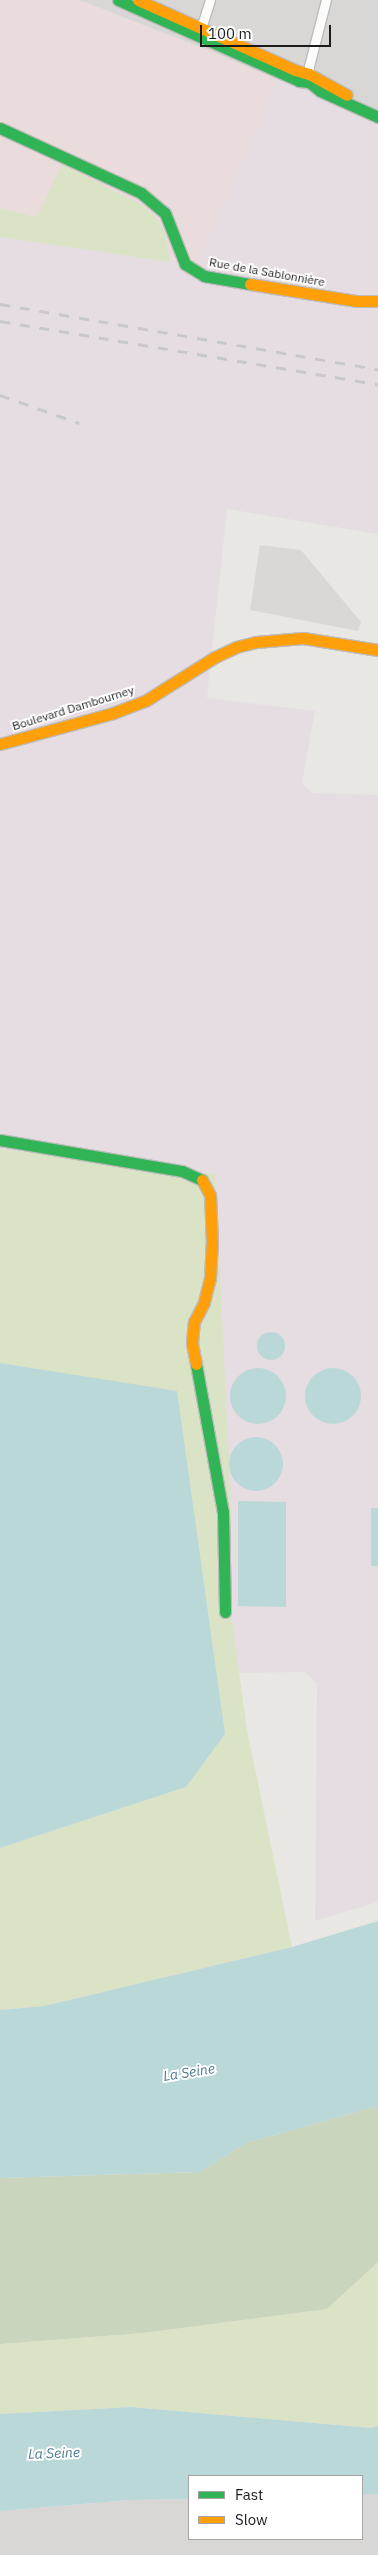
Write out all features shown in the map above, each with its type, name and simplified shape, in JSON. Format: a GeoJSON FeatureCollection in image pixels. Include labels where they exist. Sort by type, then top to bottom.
{"type":"FeatureCollection","features":[{"type":"Feature","properties":{"kind":"street"},"geometry":{"type":"LineString","coordinates":[[118,0],[299,80],[309,78]]}},
{"type":"Feature","properties":{"kind":"street"},"geometry":{"type":"LineString","coordinates":[[138,0],[378,109]]}},
{"type":"Feature","properties":{"kind":"street"},"geometry":{"type":"LineString","coordinates":[[202,28],[210,0]]}},
{"type":"Feature","properties":{"kind":"street"},"geometry":{"type":"LineString","coordinates":[[326,0],[309,66],[309,78],[320,91],[378,117]]}},
{"type":"Feature","properties":{"kind":"street","name":"Rue de la Sablonnière"},"geometry":{"type":"LineString","coordinates":[[0,128],[141,193],[165,213],[185,264],[204,276],[356,301],[378,301]]}},
{"type":"Feature","properties":{"kind":"street","name":"Boulevard Dambourney"},"geometry":{"type":"LineString","coordinates":[[0,744],[113,713],[145,701],[215,658],[236,647],[256,642],[303,638],[378,650]]}},
{"type":"Feature","properties":{"kind":"street"},"geometry":{"type":"LineString","coordinates":[[0,1140],[182,1171],[204,1181],[210,1195],[212,1244],[210,1278],[204,1302],[194,1322],[192,1343],[223,1513],[225,1612]]}},
{"type":"Feature","properties":{"kind":"shaded area"},"geometry":{"type":"Polygon","coordinates":[[[0,0],[79,0],[278,80],[191,278],[185,264],[170,262],[155,216],[142,205],[62,165],[37,217],[0,208],[0,0]]]}},
{"type":"Feature","properties":{"kind":"shaded area"},"geometry":{"type":"Polygon","coordinates":[[[79,0],[378,0],[378,118],[278,80],[79,0]]]}},
{"type":"Feature","properties":{"kind":"shaded area"},"geometry":{"type":"Polygon","coordinates":[[[278,80],[378,118],[378,534],[227,509],[207,698],[315,711],[302,783],[312,793],[378,795],[378,1902],[315,1921],[317,1684],[305,1672],[235,1673],[200,1325],[215,1174],[0,1149],[0,237],[185,264],[191,278],[278,80]]]}},
{"type":"Feature","properties":{"kind":"shaded area"},"geometry":{"type":"Polygon","coordinates":[[[260,545],[301,550],[361,622],[358,631],[250,610],[260,545]]]}},
{"type":"Feature","properties":{"kind":"shaded area"},"geometry":{"type":"Polygon","coordinates":[[[378,2494],[378,2555],[0,2555],[0,2511],[130,2500],[188,2499],[188,2540],[363,2540],[363,2495],[378,2494]]]}},
{"type":"Feature","properties":{"kind":"green space"},"geometry":{"type":"Polygon","coordinates":[[[62,164],[142,205],[155,216],[165,233],[170,262],[0,237],[0,208],[37,217],[62,164]]]}},
{"type":"Feature","properties":{"kind":"green space"},"geometry":{"type":"Polygon","coordinates":[[[0,1149],[215,1174],[231,1501],[231,1613],[247,1730],[292,1947],[44,2006],[0,2010],[0,1848],[186,1787],[177,1392],[0,1363],[0,1149]]]}},
{"type":"Feature","properties":{"kind":"green space"},"geometry":{"type":"Polygon","coordinates":[[[378,2106],[378,2262],[327,2309],[143,2333],[0,2344],[0,2178],[200,2172],[246,2143],[378,2106]]]}},
{"type":"Feature","properties":{"kind":"green space"},"geometry":{"type":"Polygon","coordinates":[[[378,2262],[378,2426],[371,2428],[131,2407],[0,2414],[0,2344],[143,2333],[327,2309],[378,2262]]]}},
{"type":"Feature","properties":{"kind":"water"},"geometry":{"type":"Polygon","coordinates":[[[271,1332],[281,1336],[285,1346],[281,1356],[271,1360],[261,1356],[257,1346],[261,1336],[271,1332]]]}},
{"type":"Feature","properties":{"kind":"water"},"geometry":{"type":"Polygon","coordinates":[[[0,1363],[177,1391],[225,1734],[186,1787],[0,1848],[0,1363]]]}},
{"type":"Feature","properties":{"kind":"water"},"geometry":{"type":"Polygon","coordinates":[[[258,1368],[269,1370],[278,1376],[284,1385],[286,1396],[284,1407],[278,1416],[269,1422],[258,1424],[247,1422],[238,1416],[232,1407],[230,1396],[232,1385],[238,1376],[247,1370],[258,1368]]]}},
{"type":"Feature","properties":{"kind":"water"},"geometry":{"type":"Polygon","coordinates":[[[333,1368],[344,1370],[353,1376],[359,1385],[361,1396],[359,1407],[353,1416],[344,1422],[333,1424],[322,1422],[313,1416],[307,1407],[305,1396],[307,1385],[313,1376],[322,1370],[333,1368]]]}},
{"type":"Feature","properties":{"kind":"water"},"geometry":{"type":"Polygon","coordinates":[[[256,1437],[266,1439],[275,1445],[281,1454],[283,1464],[281,1474],[275,1483],[266,1489],[256,1491],[246,1489],[237,1483],[231,1474],[229,1464],[231,1454],[237,1445],[246,1439],[256,1437]]]}},
{"type":"Feature","properties":{"kind":"water"},"geometry":{"type":"Polygon","coordinates":[[[238,1501],[286,1502],[286,1607],[238,1606],[238,1501]]]}},
{"type":"Feature","properties":{"kind":"water"},"geometry":{"type":"Polygon","coordinates":[[[371,1508],[378,1508],[378,1566],[371,1566],[371,1508]]]}},
{"type":"Feature","properties":{"kind":"water","name":"La Seine"},"geometry":{"type":"Polygon","coordinates":[[[378,1921],[378,2106],[246,2143],[200,2172],[0,2178],[0,2010],[44,2006],[292,1947],[378,1921]]]}},
{"type":"Feature","properties":{"kind":"water","name":"La Seine"},"geometry":{"type":"Polygon","coordinates":[[[131,2407],[371,2428],[378,2426],[378,2494],[363,2495],[363,2475],[188,2475],[188,2499],[130,2500],[0,2511],[0,2414],[131,2407]]]}},
{"type":"Feature","properties":{"kind":"railway"},"geometry":{"type":"LineString","coordinates":[[0,304],[378,369]]}},
{"type":"Feature","properties":{"kind":"railway"},"geometry":{"type":"LineString","coordinates":[[0,321],[378,384]]}},
{"type":"Feature","properties":{"kind":"railway"},"geometry":{"type":"LineString","coordinates":[[0,395],[79,423]]}},
{"type":"Feature","properties":{"kind":"traffic: fast"},"geometry":{"type":"LineString","coordinates":[[118,0],[299,81],[309,82],[320,91],[378,117]]}},
{"type":"Feature","properties":{"kind":"traffic: fast"},"geometry":{"type":"LineString","coordinates":[[0,128],[141,193],[165,213],[185,264],[204,276],[250,284]]}},
{"type":"Feature","properties":{"kind":"traffic: fast"},"geometry":{"type":"LineString","coordinates":[[0,1140],[182,1171],[202,1180]]}},
{"type":"Feature","properties":{"kind":"traffic: fast"},"geometry":{"type":"LineString","coordinates":[[196,1364],[223,1513],[225,1612]]}},
{"type":"Feature","properties":{"kind":"traffic: slow"},"geometry":{"type":"LineString","coordinates":[[138,0],[295,70],[309,74],[347,95]]}},
{"type":"Feature","properties":{"kind":"traffic: slow"},"geometry":{"type":"LineString","coordinates":[[250,284],[356,301],[378,301]]}},
{"type":"Feature","properties":{"kind":"traffic: slow"},"geometry":{"type":"LineString","coordinates":[[0,744],[113,713],[145,701],[215,657],[236,647],[256,642],[303,638],[378,650]]}},
{"type":"Feature","properties":{"kind":"traffic: slow"},"geometry":{"type":"LineString","coordinates":[[196,1364],[192,1343],[194,1322],[204,1302],[210,1278],[212,1244],[210,1195],[202,1180]]}}]}
